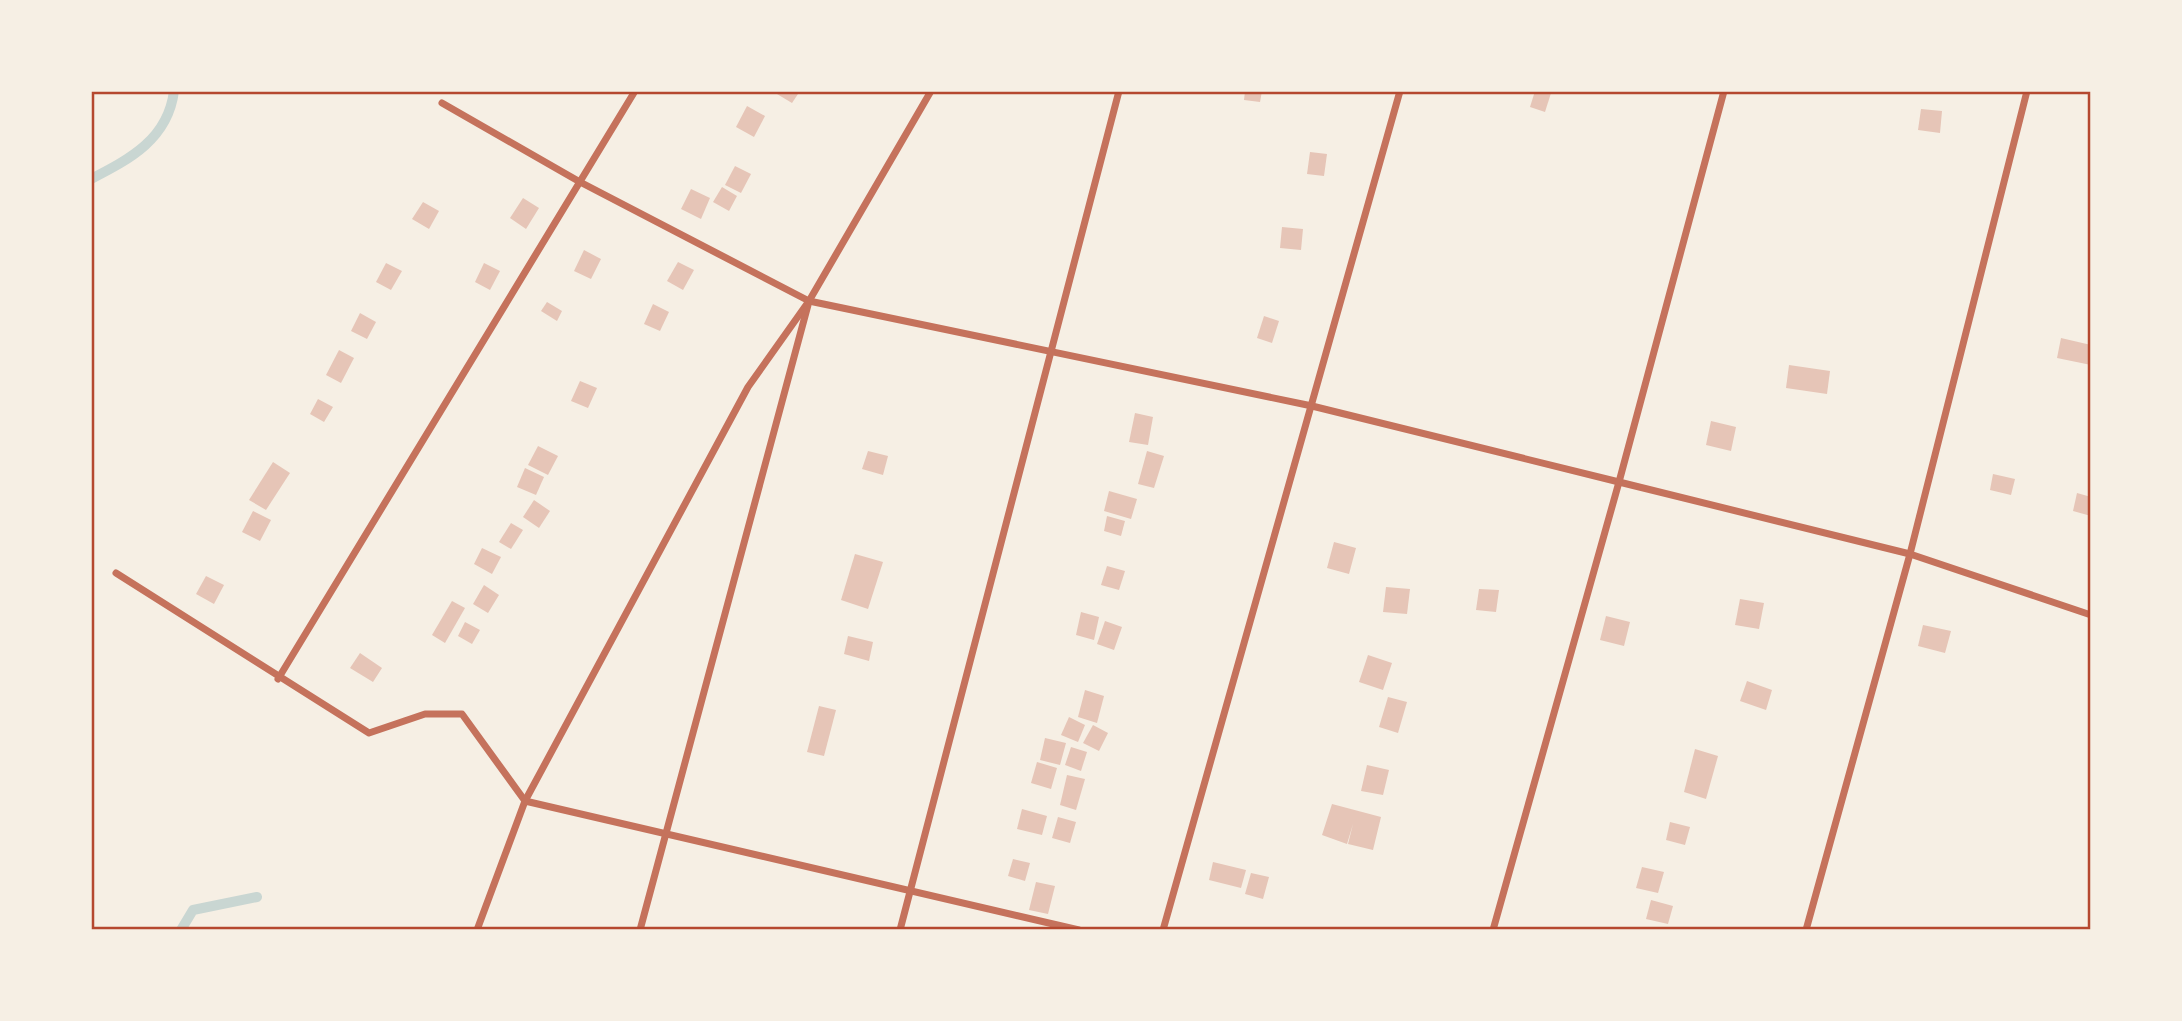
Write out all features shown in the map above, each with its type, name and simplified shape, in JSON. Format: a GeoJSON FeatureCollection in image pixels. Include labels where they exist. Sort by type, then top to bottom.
{"type":"FeatureCollection","features":[{"type":"Feature","properties":{"kind":"street"},"geometry":{"type":"LineString","coordinates":[[278,679],[635,91]]}},
{"type":"Feature","properties":{"kind":"street"},"geometry":{"type":"LineString","coordinates":[[477,930],[525,801],[748,387],[809,301],[931,91]]}},
{"type":"Feature","properties":{"kind":"street"},"geometry":{"type":"LineString","coordinates":[[900,930],[1119,91]]}},
{"type":"Feature","properties":{"kind":"street"},"geometry":{"type":"LineString","coordinates":[[1163,930],[1400,91]]}},
{"type":"Feature","properties":{"kind":"street"},"geometry":{"type":"LineString","coordinates":[[1493,930],[1619,482],[1724,91]]}},
{"type":"Feature","properties":{"kind":"street"},"geometry":{"type":"LineString","coordinates":[[1806,930],[1910,554],[2027,91]]}},
{"type":"Feature","properties":{"kind":"street"},"geometry":{"type":"LineString","coordinates":[[442,103],[580,182],[809,301],[1312,406],[1910,554],[2091,615]]}},
{"type":"Feature","properties":{"kind":"street"},"geometry":{"type":"LineString","coordinates":[[640,930],[809,301]]}},
{"type":"Feature","properties":{"kind":"street"},"geometry":{"type":"LineString","coordinates":[[116,573],[278,679],[369,733],[425,714],[462,714],[525,801],[1079,930]]}},
{"type":"Feature","properties":{"kind":"building"},"geometry":{"type":"Polygon","coordinates":[[[779,91],[800,91],[792,103],[777,94],[779,91]]]}},
{"type":"Feature","properties":{"kind":"building"},"geometry":{"type":"Polygon","coordinates":[[[1245,91],[1262,91],[1260,102],[1244,100],[1245,91]]]}},
{"type":"Feature","properties":{"kind":"building"},"geometry":{"type":"Polygon","coordinates":[[[1535,91],[1551,93],[1545,112],[1530,107],[1535,91]]]}},
{"type":"Feature","properties":{"kind":"building"},"geometry":{"type":"Polygon","coordinates":[[[747,106],[765,116],[754,137],[736,127],[747,106]]]}},
{"type":"Feature","properties":{"kind":"building"},"geometry":{"type":"Polygon","coordinates":[[[1921,109],[1942,111],[1940,133],[1918,130],[1921,109]]]}},
{"type":"Feature","properties":{"kind":"building"},"geometry":{"type":"Polygon","coordinates":[[[1310,152],[1327,154],[1324,176],[1307,174],[1310,152]]]}},
{"type":"Feature","properties":{"kind":"building"},"geometry":{"type":"Polygon","coordinates":[[[735,166],[751,174],[741,193],[725,185],[735,166]]]}},
{"type":"Feature","properties":{"kind":"building"},"geometry":{"type":"Polygon","coordinates":[[[722,187],[737,196],[729,211],[713,202],[722,187]]]}},
{"type":"Feature","properties":{"kind":"building"},"geometry":{"type":"Polygon","coordinates":[[[691,189],[710,198],[701,219],[681,209],[691,189]]]}},
{"type":"Feature","properties":{"kind":"building"},"geometry":{"type":"Polygon","coordinates":[[[523,198],[539,208],[526,229],[510,218],[523,198]]]}},
{"type":"Feature","properties":{"kind":"building"},"geometry":{"type":"Polygon","coordinates":[[[423,202],[439,211],[429,229],[412,219],[423,202]]]}},
{"type":"Feature","properties":{"kind":"building"},"geometry":{"type":"Polygon","coordinates":[[[1282,227],[1303,229],[1301,250],[1280,248],[1282,227]]]}},
{"type":"Feature","properties":{"kind":"building"},"geometry":{"type":"Polygon","coordinates":[[[584,250],[601,259],[591,279],[574,271],[584,250]]]}},
{"type":"Feature","properties":{"kind":"building"},"geometry":{"type":"Polygon","coordinates":[[[678,262],[694,270],[683,290],[667,281],[678,262]]]}},
{"type":"Feature","properties":{"kind":"building"},"geometry":{"type":"Polygon","coordinates":[[[386,263],[402,271],[391,290],[376,282],[386,263]]]}},
{"type":"Feature","properties":{"kind":"building"},"geometry":{"type":"Polygon","coordinates":[[[484,263],[500,271],[490,290],[475,282],[484,263]]]}},
{"type":"Feature","properties":{"kind":"building"},"geometry":{"type":"Polygon","coordinates":[[[547,302],[562,311],[557,321],[541,311],[547,302]]]}},
{"type":"Feature","properties":{"kind":"building"},"geometry":{"type":"Polygon","coordinates":[[[653,304],[669,312],[660,331],[644,324],[653,304]]]}},
{"type":"Feature","properties":{"kind":"building"},"geometry":{"type":"Polygon","coordinates":[[[360,313],[376,322],[367,339],[351,331],[360,313]]]}},
{"type":"Feature","properties":{"kind":"building"},"geometry":{"type":"Polygon","coordinates":[[[1264,316],[1279,321],[1272,343],[1257,338],[1264,316]]]}},
{"type":"Feature","properties":{"kind":"building"},"geometry":{"type":"Polygon","coordinates":[[[2061,338],[2091,345],[2091,365],[2057,358],[2061,338]]]}},
{"type":"Feature","properties":{"kind":"building"},"geometry":{"type":"Polygon","coordinates":[[[339,350],[354,358],[341,383],[326,375],[339,350]]]}},
{"type":"Feature","properties":{"kind":"building"},"geometry":{"type":"Polygon","coordinates":[[[1789,365],[1830,371],[1827,394],[1786,388],[1789,365]]]}},
{"type":"Feature","properties":{"kind":"building"},"geometry":{"type":"Polygon","coordinates":[[[580,381],[597,388],[588,408],[571,401],[580,381]]]}},
{"type":"Feature","properties":{"kind":"building"},"geometry":{"type":"Polygon","coordinates":[[[318,399],[333,407],[324,422],[310,414],[318,399]]]}},
{"type":"Feature","properties":{"kind":"building"},"geometry":{"type":"Polygon","coordinates":[[[1135,413],[1153,417],[1148,445],[1129,442],[1135,413]]]}},
{"type":"Feature","properties":{"kind":"building"},"geometry":{"type":"Polygon","coordinates":[[[1711,421],[1736,427],[1731,451],[1706,445],[1711,421]]]}},
{"type":"Feature","properties":{"kind":"building"},"geometry":{"type":"Polygon","coordinates":[[[538,446],[558,456],[548,475],[528,465],[538,446]]]}},
{"type":"Feature","properties":{"kind":"building"},"geometry":{"type":"Polygon","coordinates":[[[868,451],[888,456],[883,475],[862,469],[868,451]]]}},
{"type":"Feature","properties":{"kind":"building"},"geometry":{"type":"Polygon","coordinates":[[[1147,451],[1164,456],[1154,488],[1138,484],[1147,451]]]}},
{"type":"Feature","properties":{"kind":"building"},"geometry":{"type":"Polygon","coordinates":[[[273,462],[290,473],[266,510],[249,500],[273,462]]]}},
{"type":"Feature","properties":{"kind":"building"},"geometry":{"type":"Polygon","coordinates":[[[525,468],[544,477],[536,495],[517,487],[525,468]]]}},
{"type":"Feature","properties":{"kind":"building"},"geometry":{"type":"Polygon","coordinates":[[[1993,474],[2015,479],[2011,495],[1990,490],[1993,474]]]}},
{"type":"Feature","properties":{"kind":"building"},"geometry":{"type":"Polygon","coordinates":[[[1109,491],[1137,499],[1131,519],[1104,511],[1109,491]]]}},
{"type":"Feature","properties":{"kind":"building"},"geometry":{"type":"Polygon","coordinates":[[[2077,493],[2091,497],[2091,516],[2073,511],[2077,493]]]}},
{"type":"Feature","properties":{"kind":"building"},"geometry":{"type":"Polygon","coordinates":[[[534,500],[550,511],[539,528],[523,517],[534,500]]]}},
{"type":"Feature","properties":{"kind":"building"},"geometry":{"type":"Polygon","coordinates":[[[253,511],[271,520],[260,541],[242,532],[253,511]]]}},
{"type":"Feature","properties":{"kind":"building"},"geometry":{"type":"Polygon","coordinates":[[[1107,516],[1125,521],[1121,536],[1104,531],[1107,516]]]}},
{"type":"Feature","properties":{"kind":"building"},"geometry":{"type":"Polygon","coordinates":[[[511,523],[523,530],[511,549],[499,542],[511,523]]]}},
{"type":"Feature","properties":{"kind":"building"},"geometry":{"type":"Polygon","coordinates":[[[1334,542],[1356,548],[1349,574],[1327,568],[1334,542]]]}},
{"type":"Feature","properties":{"kind":"building"},"geometry":{"type":"Polygon","coordinates":[[[482,548],[501,557],[492,574],[474,564],[482,548]]]}},
{"type":"Feature","properties":{"kind":"building"},"geometry":{"type":"Polygon","coordinates":[[[855,554],[883,562],[868,609],[841,600],[855,554]]]}},
{"type":"Feature","properties":{"kind":"building"},"geometry":{"type":"Polygon","coordinates":[[[1107,566],[1125,571],[1119,590],[1101,585],[1107,566]]]}},
{"type":"Feature","properties":{"kind":"building"},"geometry":{"type":"Polygon","coordinates":[[[206,576],[224,585],[214,604],[196,594],[206,576]]]}},
{"type":"Feature","properties":{"kind":"building"},"geometry":{"type":"Polygon","coordinates":[[[484,585],[499,595],[488,613],[473,604],[484,585]]]}},
{"type":"Feature","properties":{"kind":"building"},"geometry":{"type":"Polygon","coordinates":[[[1386,587],[1410,589],[1407,614],[1383,612],[1386,587]]]}},
{"type":"Feature","properties":{"kind":"building"},"geometry":{"type":"Polygon","coordinates":[[[1479,589],[1499,590],[1496,612],[1476,610],[1479,589]]]}},
{"type":"Feature","properties":{"kind":"building"},"geometry":{"type":"Polygon","coordinates":[[[1740,599],[1764,603],[1759,629],[1735,625],[1740,599]]]}},
{"type":"Feature","properties":{"kind":"building"},"geometry":{"type":"Polygon","coordinates":[[[452,601],[465,608],[445,643],[432,635],[452,601]]]}},
{"type":"Feature","properties":{"kind":"building"},"geometry":{"type":"Polygon","coordinates":[[[1081,612],[1099,617],[1094,640],[1076,635],[1081,612]]]}},
{"type":"Feature","properties":{"kind":"building"},"geometry":{"type":"Polygon","coordinates":[[[1606,616],[1630,622],[1624,646],[1600,640],[1606,616]]]}},
{"type":"Feature","properties":{"kind":"building"},"geometry":{"type":"Polygon","coordinates":[[[1105,621],[1122,627],[1114,650],[1097,644],[1105,621]]]}},
{"type":"Feature","properties":{"kind":"building"},"geometry":{"type":"Polygon","coordinates":[[[465,622],[480,630],[472,644],[458,636],[465,622]]]}},
{"type":"Feature","properties":{"kind":"building"},"geometry":{"type":"Polygon","coordinates":[[[1923,625],[1951,631],[1945,653],[1918,646],[1923,625]]]}},
{"type":"Feature","properties":{"kind":"building"},"geometry":{"type":"Polygon","coordinates":[[[848,636],[873,642],[869,661],[844,654],[848,636]]]}},
{"type":"Feature","properties":{"kind":"building"},"geometry":{"type":"Polygon","coordinates":[[[360,653],[382,668],[373,682],[350,668],[360,653]]]}},
{"type":"Feature","properties":{"kind":"building"},"geometry":{"type":"Polygon","coordinates":[[[1368,655],[1392,663],[1383,690],[1359,682],[1368,655]]]}},
{"type":"Feature","properties":{"kind":"building"},"geometry":{"type":"Polygon","coordinates":[[[1747,681],[1772,690],[1766,710],[1740,701],[1747,681]]]}},
{"type":"Feature","properties":{"kind":"building"},"geometry":{"type":"Polygon","coordinates":[[[1085,690],[1104,696],[1097,723],[1078,717],[1085,690]]]}},
{"type":"Feature","properties":{"kind":"building"},"geometry":{"type":"Polygon","coordinates":[[[1388,697],[1407,702],[1398,733],[1379,727],[1388,697]]]}},
{"type":"Feature","properties":{"kind":"building"},"geometry":{"type":"Polygon","coordinates":[[[819,706],[836,710],[824,756],[807,752],[819,706]]]}},
{"type":"Feature","properties":{"kind":"building"},"geometry":{"type":"Polygon","coordinates":[[[1069,717],[1085,725],[1078,742],[1061,735],[1069,717]]]}},
{"type":"Feature","properties":{"kind":"building"},"geometry":{"type":"Polygon","coordinates":[[[1093,725],[1108,733],[1099,751],[1083,743],[1093,725]]]}},
{"type":"Feature","properties":{"kind":"building"},"geometry":{"type":"Polygon","coordinates":[[[1045,738],[1066,743],[1060,765],[1040,760],[1045,738]]]}},
{"type":"Feature","properties":{"kind":"building"},"geometry":{"type":"Polygon","coordinates":[[[1071,747],[1087,752],[1081,771],[1065,765],[1071,747]]]}},
{"type":"Feature","properties":{"kind":"building"},"geometry":{"type":"Polygon","coordinates":[[[1695,749],[1718,756],[1706,799],[1684,792],[1695,749]]]}},
{"type":"Feature","properties":{"kind":"building"},"geometry":{"type":"Polygon","coordinates":[[[1037,762],[1057,768],[1051,789],[1031,783],[1037,762]]]}},
{"type":"Feature","properties":{"kind":"building"},"geometry":{"type":"Polygon","coordinates":[[[1367,765],[1389,770],[1383,795],[1361,791],[1367,765]]]}},
{"type":"Feature","properties":{"kind":"building"},"geometry":{"type":"Polygon","coordinates":[[[1067,775],[1085,779],[1076,810],[1060,805],[1067,775]]]}},
{"type":"Feature","properties":{"kind":"building"},"geometry":{"type":"Polygon","coordinates":[[[1332,804],[1381,817],[1373,850],[1348,844],[1353,824],[1347,844],[1322,835],[1332,804]]]}},
{"type":"Feature","properties":{"kind":"building"},"geometry":{"type":"Polygon","coordinates":[[[1022,809],[1047,816],[1042,835],[1017,829],[1022,809]]]}},
{"type":"Feature","properties":{"kind":"building"},"geometry":{"type":"Polygon","coordinates":[[[1058,817],[1076,822],[1070,843],[1052,838],[1058,817]]]}},
{"type":"Feature","properties":{"kind":"building"},"geometry":{"type":"Polygon","coordinates":[[[1670,822],[1690,827],[1685,845],[1666,840],[1670,822]]]}},
{"type":"Feature","properties":{"kind":"building"},"geometry":{"type":"Polygon","coordinates":[[[1013,859],[1030,863],[1025,881],[1008,876],[1013,859]]]}},
{"type":"Feature","properties":{"kind":"building"},"geometry":{"type":"Polygon","coordinates":[[[1213,862],[1246,870],[1241,888],[1209,880],[1213,862]]]}},
{"type":"Feature","properties":{"kind":"building"},"geometry":{"type":"Polygon","coordinates":[[[1642,867],[1664,872],[1658,893],[1636,888],[1642,867]]]}},
{"type":"Feature","properties":{"kind":"building"},"geometry":{"type":"Polygon","coordinates":[[[1251,873],[1269,877],[1263,899],[1245,894],[1251,873]]]}},
{"type":"Feature","properties":{"kind":"building"},"geometry":{"type":"Polygon","coordinates":[[[1036,882],[1055,886],[1048,914],[1029,910],[1036,882]]]}},
{"type":"Feature","properties":{"kind":"building"},"geometry":{"type":"Polygon","coordinates":[[[1651,900],[1673,906],[1668,924],[1646,919],[1651,900]]]}},
{"type":"Feature","properties":{"kind":"waterway"},"geometry":{"type":"LineString","coordinates":[[91,179],[120,164],[145,146],[164,122],[174,91]]}},
{"type":"Feature","properties":{"kind":"waterway"},"geometry":{"type":"LineString","coordinates":[[181,930],[193,910],[257,897]]}}]}
